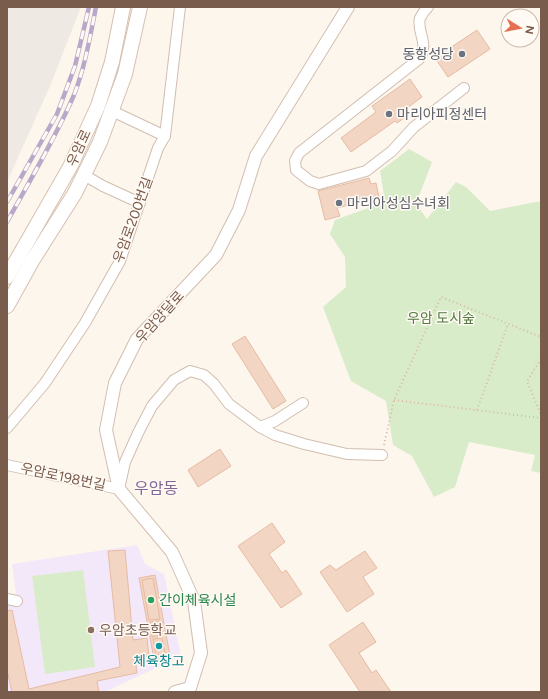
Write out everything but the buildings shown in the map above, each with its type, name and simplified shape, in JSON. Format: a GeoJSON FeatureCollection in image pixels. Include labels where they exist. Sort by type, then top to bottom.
{"type":"FeatureCollection","features":[{"type":"Feature","properties":{"kind":"main road","name":"우암로"},"geometry":{"type":"LineString","coordinates":[[7,277],[70,167],[98,106],[112,62],[123,7]]}},
{"type":"Feature","properties":{"kind":"main road","name":"우암로"},"geometry":{"type":"LineString","coordinates":[[7,306],[32,261],[75,193],[100,142],[125,74],[140,7]]}},
{"type":"Feature","properties":{"kind":"street","name":"우암로200번길"},"geometry":{"type":"LineString","coordinates":[[7,428],[45,383],[85,323],[120,261],[158,148],[165,136],[180,7]]}},
{"type":"Feature","properties":{"kind":"street","name":"우암양달로"},"geometry":{"type":"LineString","coordinates":[[175,692],[190,688],[201,653],[194,601],[172,552],[119,489],[106,430],[115,383],[137,339],[216,255],[239,210],[256,156],[348,7]]}},
{"type":"Feature","properties":{"kind":"street"},"geometry":{"type":"LineString","coordinates":[[428,7],[420,17],[424,49],[419,59],[299,153],[295,161],[296,170],[310,181],[318,184],[366,171],[392,151],[414,127],[464,88]]}},
{"type":"Feature","properties":{"kind":"street"},"geometry":{"type":"LineString","coordinates":[[112,111],[165,136]]}},
{"type":"Feature","properties":{"kind":"street","name":"우암로"},"geometry":{"type":"LineString","coordinates":[[84,175],[103,186],[140,203]]}},
{"type":"Feature","properties":{"kind":"street"},"geometry":{"type":"LineString","coordinates":[[119,489],[125,462],[152,406],[174,380],[190,371],[204,375],[214,384],[228,404],[260,427],[275,435],[346,454],[382,455]]}},
{"type":"Feature","properties":{"kind":"street"},"geometry":{"type":"LineString","coordinates":[[260,427],[275,421],[303,403]]}},
{"type":"Feature","properties":{"kind":"street","name":"우암로198번길"},"geometry":{"type":"LineString","coordinates":[[7,465],[119,489]]}},
{"type":"Feature","properties":{"kind":"path"},"geometry":{"type":"LineString","coordinates":[[382,455],[394,400],[441,297],[541,337]]}},
{"type":"Feature","properties":{"kind":"path"},"geometry":{"type":"LineString","coordinates":[[477,410],[508,324]]}},
{"type":"Feature","properties":{"kind":"path"},"geometry":{"type":"LineString","coordinates":[[394,400],[541,417],[528,381],[541,359]]}},
{"type":"Feature","properties":{"kind":"shaded area"},"geometry":{"type":"Polygon","coordinates":[[[7,7],[81,7],[50,86],[7,182],[7,7]]]}},
{"type":"Feature","properties":{"kind":"shaded area","name":"우암초등학교"},"geometry":{"type":"Polygon","coordinates":[[[137,545],[145,564],[164,574],[181,656],[105,692],[7,692],[7,603],[17,600],[12,564],[137,545]]]}},
{"type":"Feature","properties":{"kind":"green space","name":"우암 도시숲"},"geometry":{"type":"Polygon","coordinates":[[[409,149],[432,162],[416,204],[427,219],[456,182],[466,187],[490,211],[541,201],[541,473],[531,471],[535,455],[469,442],[455,487],[434,497],[412,456],[393,445],[386,401],[351,381],[323,307],[346,287],[345,257],[330,234],[335,220],[385,202],[380,171],[409,149]]]}},
{"type":"Feature","properties":{"kind":"green space"},"geometry":{"type":"Polygon","coordinates":[[[83,570],[95,667],[45,674],[32,576],[83,570]]]}},
{"type":"Feature","properties":{"kind":"railway"},"geometry":{"type":"LineString","coordinates":[[7,202],[57,114],[75,66],[89,7]]}},
{"type":"Feature","properties":{"kind":"railway"},"geometry":{"type":"LineString","coordinates":[[7,222],[51,143],[74,95],[84,63],[96,7]]}},
{"type":"Feature","properties":{"kind":"place","name":"동항성당"},"geometry":{"type":"Point","coordinates":[462,54]}},
{"type":"Feature","properties":{"kind":"place","name":"마리아피정센터"},"geometry":{"type":"Point","coordinates":[389,114]}},
{"type":"Feature","properties":{"kind":"place","name":"마리아성심수녀회"},"geometry":{"type":"Point","coordinates":[339,203]}},
{"type":"Feature","properties":{"kind":"place","name":"간이체육시설"},"geometry":{"type":"Point","coordinates":[151,600]}},
{"type":"Feature","properties":{"kind":"place","name":"우암초등학교"},"geometry":{"type":"Point","coordinates":[91,630]}},
{"type":"Feature","properties":{"kind":"place","name":"체육창고"},"geometry":{"type":"Point","coordinates":[159,646]}},
{"type":"Feature","properties":{"kind":"district","name":"우암동"},"geometry":{"type":"Point","coordinates":[156,488]}}]}
